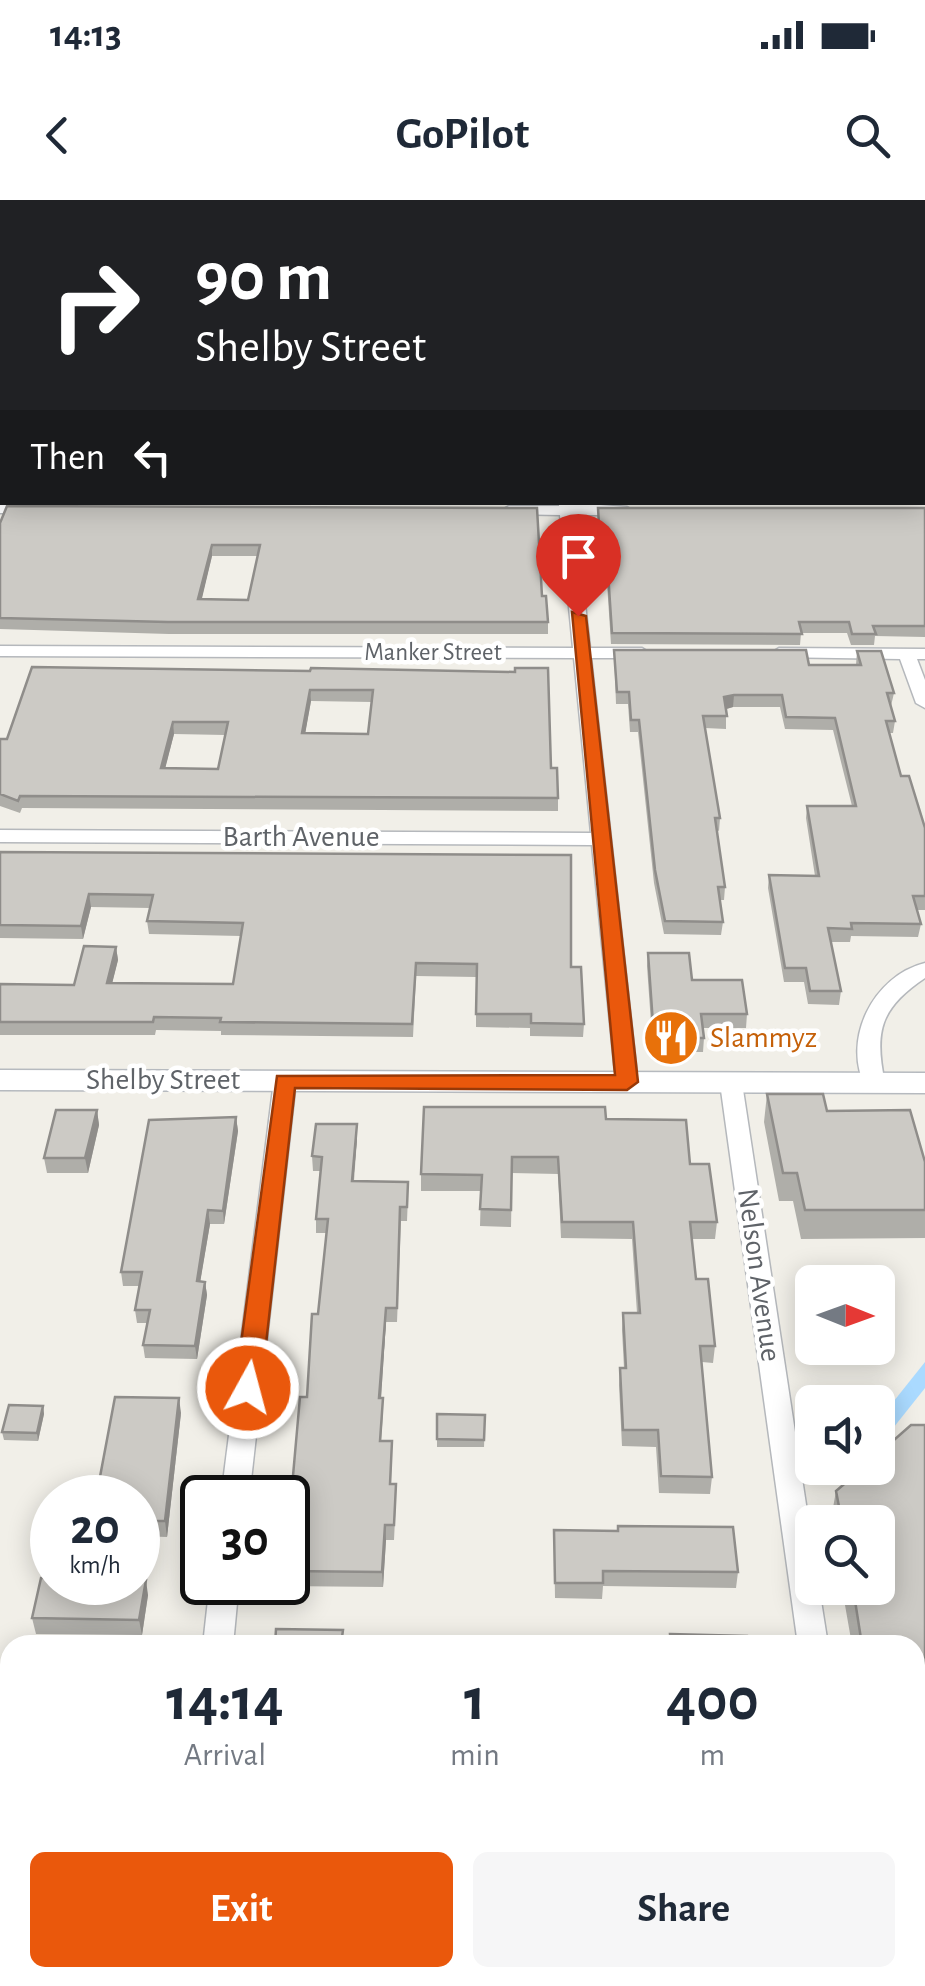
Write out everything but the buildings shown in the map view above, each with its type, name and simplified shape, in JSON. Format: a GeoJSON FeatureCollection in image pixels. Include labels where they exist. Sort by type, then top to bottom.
{"type":"FeatureCollection","features":[{"type":"Feature","properties":{"kind":"main road","name":"Shelby Street"},"geometry":{"type":"LineString","coordinates":[[0,1080],[900,1083]]}},
{"type":"Feature","properties":{"kind":"street"},"geometry":{"type":"LineString","coordinates":[[566,506],[627,1082]]}},
{"type":"Feature","properties":{"kind":"street"},"geometry":{"type":"LineString","coordinates":[[488,510],[566,506],[646,510]]}},
{"type":"Feature","properties":{"kind":"street"},"geometry":{"type":"LineString","coordinates":[[0,509],[58,509]]}},
{"type":"Feature","properties":{"kind":"street","name":"Manker Street"},"geometry":{"type":"LineString","coordinates":[[0,651],[658,653]]}},
{"type":"Feature","properties":{"kind":"street"},"geometry":{"type":"LineString","coordinates":[[754,653],[916,654],[925,702]]}},
{"type":"Feature","properties":{"kind":"street","name":"Barth Avenue"},"geometry":{"type":"LineString","coordinates":[[0,836],[601,838]]}},
{"type":"Feature","properties":{"kind":"street"},"geometry":{"type":"LineString","coordinates":[[900,1083],[866,1038],[871,1020],[891,992],[925,968]]}},
{"type":"Feature","properties":{"kind":"street"},"geometry":{"type":"LineString","coordinates":[[238,1475],[285,1081]]}},
{"type":"Feature","properties":{"kind":"street","name":"Nelson Avenue"},"geometry":{"type":"LineString","coordinates":[[730,1083],[812,1635]]}},
{"type":"Feature","properties":{"kind":"street"},"geometry":{"type":"LineString","coordinates":[[219,1635],[222,1605]]}},
{"type":"Feature","properties":{"kind":"water"},"geometry":{"type":"Polygon","coordinates":[[[925,1362],[925,1388],[895,1426],[895,1400],[925,1362]]]}},
{"type":"Feature","properties":{"kind":"place","name":"Slammyz"},"geometry":{"type":"Point","coordinates":[671,1038]}},
{"type":"Feature","properties":{"kind":"route"},"geometry":{"type":"LineString","coordinates":[[248,1388],[285,1081],[627,1082],[578,616]]}}]}
